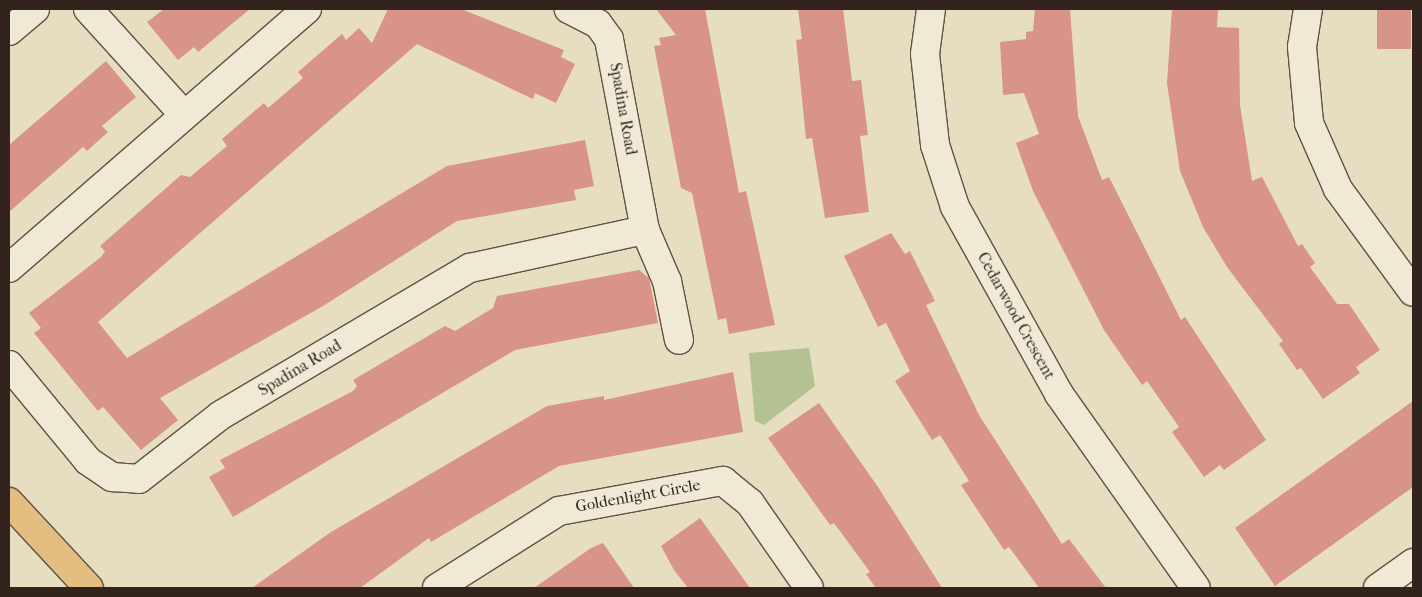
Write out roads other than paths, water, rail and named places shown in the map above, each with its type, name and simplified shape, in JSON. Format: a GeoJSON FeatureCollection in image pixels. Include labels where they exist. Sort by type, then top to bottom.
{"type":"FeatureCollection","features":[{"type":"Feature","properties":{"kind":"main road"},"geometry":{"type":"LineString","coordinates":[[9,502],[89,588]]}},
{"type":"Feature","properties":{"kind":"street"},"geometry":{"type":"LineString","coordinates":[[9,31],[34,9]]}},
{"type":"Feature","properties":{"kind":"street"},"geometry":{"type":"LineString","coordinates":[[88,9],[184,116]]}},
{"type":"Feature","properties":{"kind":"street"},"geometry":{"type":"LineString","coordinates":[[9,268],[307,9]]}},
{"type":"Feature","properties":{"kind":"street","name":"Spadina Road"},"geometry":{"type":"LineString","coordinates":[[569,9],[598,24],[609,39],[645,230],[667,281],[679,340]]}},
{"type":"Feature","properties":{"kind":"street","name":"Cedarwood Crescent"},"geometry":{"type":"LineString","coordinates":[[931,9],[925,54],[935,145],[955,207],[1059,394],[1196,588]]}},
{"type":"Feature","properties":{"kind":"street"},"geometry":{"type":"LineString","coordinates":[[1308,9],[1302,47],[1309,123],[1338,189],[1413,292]]}},
{"type":"Feature","properties":{"kind":"street","name":"Spadina Road"},"geometry":{"type":"LineString","coordinates":[[9,365],[88,461],[112,477],[139,479],[221,415],[470,268],[645,230]]}},
{"type":"Feature","properties":{"kind":"street","name":"Goldenlight Circle"},"geometry":{"type":"LineString","coordinates":[[436,588],[558,511],[723,481],[750,503],[809,588]]}},
{"type":"Feature","properties":{"kind":"street"},"geometry":{"type":"LineString","coordinates":[[1378,588],[1413,563]]}}]}
